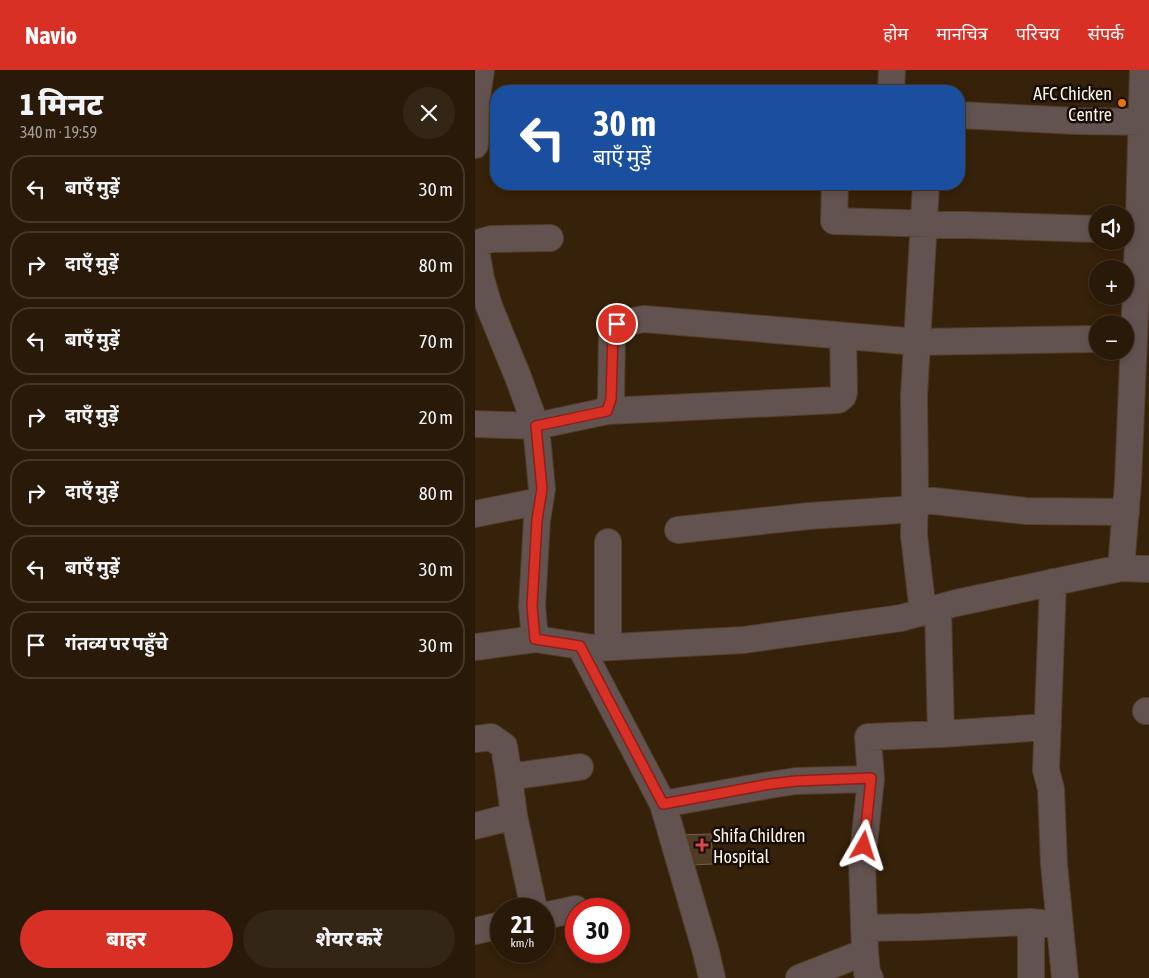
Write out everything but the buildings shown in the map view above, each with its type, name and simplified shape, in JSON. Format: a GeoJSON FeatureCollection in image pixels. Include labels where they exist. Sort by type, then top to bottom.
{"type":"FeatureCollection","features":[{"type":"Feature","properties":{"kind":"street"},"geometry":{"type":"LineString","coordinates":[[475,144],[476,104],[481,70]]}},
{"type":"Feature","properties":{"kind":"street"},"geometry":{"type":"LineString","coordinates":[[891,85],[892,70]]}},
{"type":"Feature","properties":{"kind":"street"},"geometry":{"type":"LineString","coordinates":[[1121,568],[1136,340],[1138,230],[1145,122],[1143,70]]}},
{"type":"Feature","properties":{"kind":"street"},"geometry":{"type":"LineString","coordinates":[[476,104],[490,105]]}},
{"type":"Feature","properties":{"kind":"street"},"geometry":{"type":"LineString","coordinates":[[965,115],[1077,121],[1145,122]]}},
{"type":"Feature","properties":{"kind":"street"},"geometry":{"type":"LineString","coordinates":[[835,190],[834,222],[1089,229]]}},
{"type":"Feature","properties":{"kind":"street"},"geometry":{"type":"LineString","coordinates":[[926,190],[914,396],[914,536],[930,610],[941,734]]}},
{"type":"Feature","properties":{"kind":"street"},"geometry":{"type":"LineString","coordinates":[[535,639],[532,606],[537,520],[542,489],[536,426],[489,306],[481,279],[475,244],[491,239],[550,238]]}},
{"type":"Feature","properties":{"kind":"street"},"geometry":{"type":"LineString","coordinates":[[607,411],[611,399],[613,332],[617,324],[644,319],[918,342],[1089,340]]}},
{"type":"Feature","properties":{"kind":"street"},"geometry":{"type":"LineString","coordinates":[[475,424],[536,426],[607,411],[838,400],[843,396],[844,392],[843,336]]}},
{"type":"Feature","properties":{"kind":"street"},"geometry":{"type":"LineString","coordinates":[[475,514],[540,501]]}},
{"type":"Feature","properties":{"kind":"street"},"geometry":{"type":"LineString","coordinates":[[678,530],[915,504],[1026,511],[1126,512]]}},
{"type":"Feature","properties":{"kind":"street"},"geometry":{"type":"LineString","coordinates":[[608,542],[608,647]]}},
{"type":"Feature","properties":{"kind":"street"},"geometry":{"type":"LineString","coordinates":[[475,647],[535,639],[594,648],[743,640],[901,618],[964,601],[1121,568],[1149,569]]}},
{"type":"Feature","properties":{"kind":"street"},"geometry":{"type":"LineString","coordinates":[[1053,582],[1047,770],[1051,789],[1054,864],[1065,978]]}},
{"type":"Feature","properties":{"kind":"street"},"geometry":{"type":"LineString","coordinates":[[580,646],[663,804],[712,978]]}},
{"type":"Feature","properties":{"kind":"street"},"geometry":{"type":"LineString","coordinates":[[870,978],[867,973],[863,863],[871,778],[868,737],[1048,727]]}},
{"type":"Feature","properties":{"kind":"street"},"geometry":{"type":"LineString","coordinates":[[475,739],[491,737],[504,746],[514,816],[532,898]]}},
{"type":"Feature","properties":{"kind":"street"},"geometry":{"type":"LineString","coordinates":[[509,777],[580,767]]}},
{"type":"Feature","properties":{"kind":"street"},"geometry":{"type":"LineString","coordinates":[[663,804],[770,784],[871,778]]}},
{"type":"Feature","properties":{"kind":"street"},"geometry":{"type":"LineString","coordinates":[[475,826],[514,816]]}},
{"type":"Feature","properties":{"kind":"street"},"geometry":{"type":"LineString","coordinates":[[799,978],[865,940],[922,927],[1031,922],[1059,925]]}},
{"type":"Feature","properties":{"kind":"street"},"geometry":{"type":"LineString","coordinates":[[1031,922],[1031,978]]}},
{"type":"Feature","properties":{"kind":"street"},"geometry":{"type":"LineString","coordinates":[[475,931],[490,928]]}},
{"type":"Feature","properties":{"kind":"place","name":"AFC Chicken Centre"},"geometry":{"type":"Point","coordinates":[1122,103]}},
{"type":"Feature","properties":{"kind":"place","name":"Shifa Children Hospital"},"geometry":{"type":"Point","coordinates":[702,845]}},
{"type":"Feature","properties":{"kind":"route"},"geometry":{"type":"LineString","coordinates":[[617,324],[613,332],[611,399],[607,411],[536,426],[542,489],[537,520],[532,606],[535,639],[580,646],[663,804],[770,784],[871,778],[864,846]]}}]}
